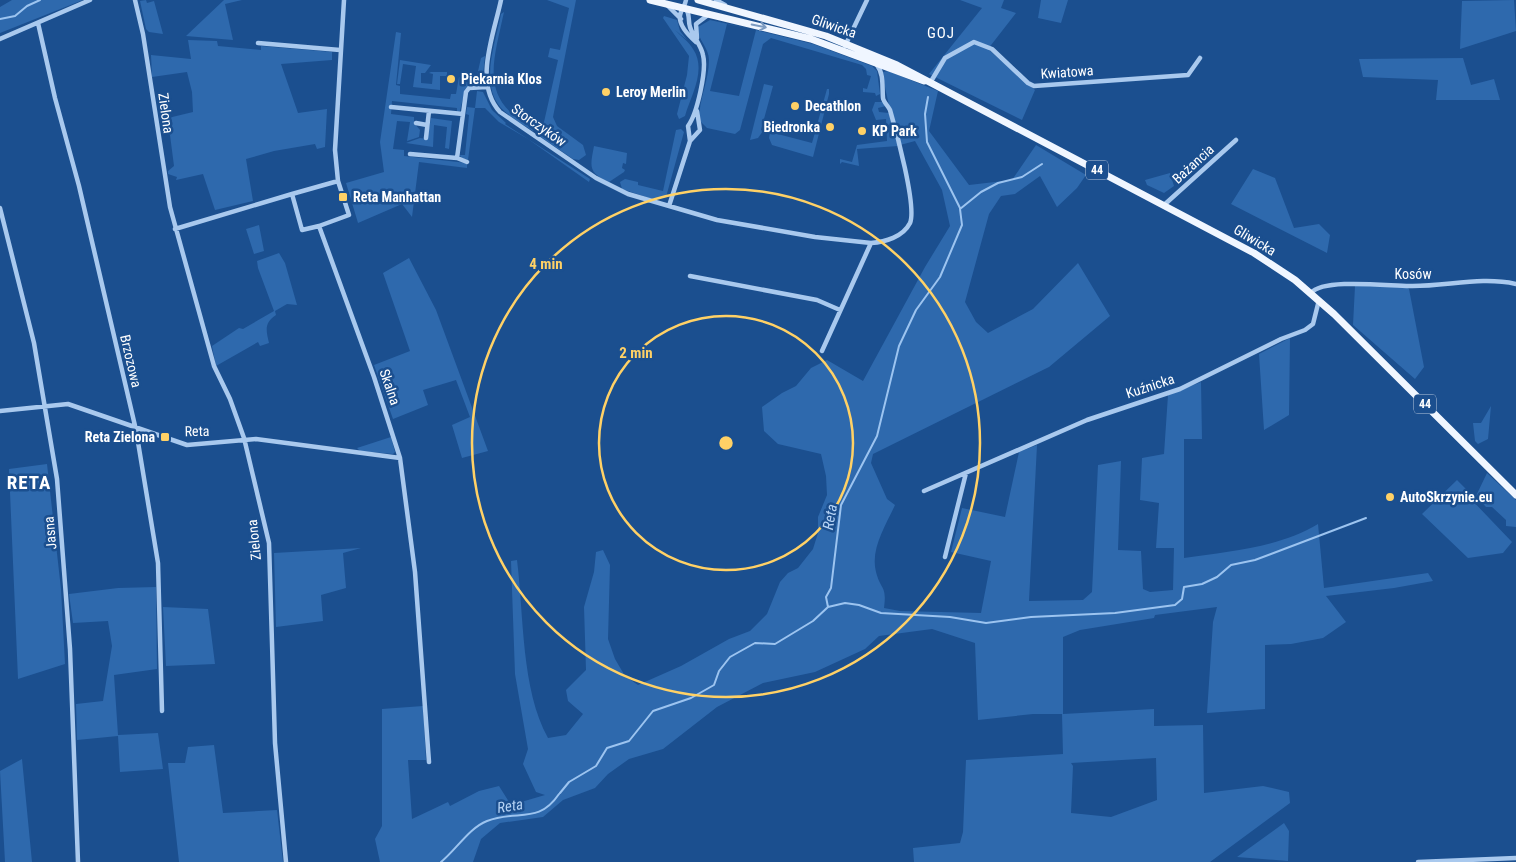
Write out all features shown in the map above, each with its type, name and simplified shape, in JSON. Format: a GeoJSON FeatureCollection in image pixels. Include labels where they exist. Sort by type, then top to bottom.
{"type":"FeatureCollection","features":[{"type":"Feature","properties":{"kind":"main road","name":"Gliwicka"},"geometry":{"type":"LineString","coordinates":[[650,0],[685,4],[710,14],[845,46],[913,78],[929,82]]}},
{"type":"Feature","properties":{"kind":"main road","name":"Gliwicka"},"geometry":{"type":"LineString","coordinates":[[698,0],[897,64],[1254,253],[1319,300],[1516,495]]}},
{"type":"Feature","properties":{"kind":"street"},"geometry":{"type":"LineString","coordinates":[[0,39],[90,0]]}},
{"type":"Feature","properties":{"kind":"street","name":"Zielona"},"geometry":{"type":"LineString","coordinates":[[135,0],[144,41],[165,184],[175,229],[214,366],[235,412],[244,438],[268,543],[275,743],[286,862]]}},
{"type":"Feature","properties":{"kind":"street"},"geometry":{"type":"LineString","coordinates":[[292,194],[302,230],[349,215],[338,181],[335,150],[344,0]]}},
{"type":"Feature","properties":{"kind":"street","name":"Storczyków"},"geometry":{"type":"LineString","coordinates":[[501,0],[487,68],[487,87],[492,102],[500,112],[596,178],[628,194],[717,220],[871,243]]}},
{"type":"Feature","properties":{"kind":"street"},"geometry":{"type":"LineString","coordinates":[[716,0],[735,11]]}},
{"type":"Feature","properties":{"kind":"street"},"geometry":{"type":"LineString","coordinates":[[845,46],[867,0]]}},
{"type":"Feature","properties":{"kind":"street"},"geometry":{"type":"LineString","coordinates":[[664,3],[681,18]]}},
{"type":"Feature","properties":{"kind":"street"},"geometry":{"type":"LineString","coordinates":[[685,4],[681,11],[681,18],[686,33],[698,43]]}},
{"type":"Feature","properties":{"kind":"street"},"geometry":{"type":"LineString","coordinates":[[685,4],[691,31],[698,43]]}},
{"type":"Feature","properties":{"kind":"street"},"geometry":{"type":"LineString","coordinates":[[692,133],[700,130],[694,123],[705,67],[698,43],[696,24],[710,14]]}},
{"type":"Feature","properties":{"kind":"street","name":"Brzozowa"},"geometry":{"type":"LineString","coordinates":[[38,23],[55,98],[79,186],[136,428],[158,563],[162,711]]}},
{"type":"Feature","properties":{"kind":"street","name":"Kwiatowa"},"geometry":{"type":"LineString","coordinates":[[929,82],[945,58],[974,42],[992,49],[1028,83],[1034,86],[1188,75],[1200,58]]}},
{"type":"Feature","properties":{"kind":"street"},"geometry":{"type":"LineString","coordinates":[[258,43],[340,50]]}},
{"type":"Feature","properties":{"kind":"street"},"geometry":{"type":"LineString","coordinates":[[822,350],[871,243],[891,239],[906,230],[911,216],[908,189],[890,112],[882,98],[881,71],[869,58]]}},
{"type":"Feature","properties":{"kind":"street"},"geometry":{"type":"LineString","coordinates":[[457,158],[467,90],[487,87]]}},
{"type":"Feature","properties":{"kind":"street"},"geometry":{"type":"LineString","coordinates":[[391,107],[463,114]]}},
{"type":"Feature","properties":{"kind":"street"},"geometry":{"type":"LineString","coordinates":[[426,138],[429,111]]}},
{"type":"Feature","properties":{"kind":"street"},"geometry":{"type":"LineString","coordinates":[[416,123],[427,125]]}},
{"type":"Feature","properties":{"kind":"street"},"geometry":{"type":"LineString","coordinates":[[669,206],[692,133],[688,126],[694,123]]}},
{"type":"Feature","properties":{"kind":"street","name":"Bażancia"},"geometry":{"type":"LineString","coordinates":[[1164,205],[1236,140]]}},
{"type":"Feature","properties":{"kind":"street"},"geometry":{"type":"LineString","coordinates":[[410,154],[457,158],[467,162]]}},
{"type":"Feature","properties":{"kind":"street"},"geometry":{"type":"LineString","coordinates":[[175,229],[338,181]]}},
{"type":"Feature","properties":{"kind":"street","name":"Jasna"},"geometry":{"type":"LineString","coordinates":[[0,208],[19,279],[46,406],[56,479],[66,592],[78,862]]}},
{"type":"Feature","properties":{"kind":"street","name":"Skalna"},"geometry":{"type":"LineString","coordinates":[[318,226],[381,395],[400,458],[416,572],[429,762]]}},
{"type":"Feature","properties":{"kind":"street"},"geometry":{"type":"LineString","coordinates":[[690,276],[817,300],[840,310]]}},
{"type":"Feature","properties":{"kind":"street","name":"Kosów"},"geometry":{"type":"LineString","coordinates":[[1311,293],[1317,287],[1341,285],[1434,286],[1486,281],[1516,284]]}},
{"type":"Feature","properties":{"kind":"street","name":"Kuźnicka"},"geometry":{"type":"LineString","coordinates":[[924,491],[1086,420],[1180,388],[1281,339],[1305,330],[1313,324],[1319,300]]}},
{"type":"Feature","properties":{"kind":"street","name":"Reta"},"geometry":{"type":"LineString","coordinates":[[0,411],[46,406],[76,406],[187,445],[244,438],[400,458]]}},
{"type":"Feature","properties":{"kind":"street"},"geometry":{"type":"LineString","coordinates":[[945,557],[966,473]]}},
{"type":"Feature","properties":{"kind":"street"},"geometry":{"type":"LineString","coordinates":[[1418,862],[1448,859],[1516,858]]}},
{"type":"Feature","properties":{"kind":"shaded area"},"geometry":{"type":"Polygon","coordinates":[[[12,0],[83,0],[0,33],[0,7],[12,0]]]}},
{"type":"Feature","properties":{"kind":"shaded area"},"geometry":{"type":"Polygon","coordinates":[[[146,0],[147,3],[154,1],[163,34],[149,32],[146,29],[140,1],[146,0]]]}},
{"type":"Feature","properties":{"kind":"shaded area"},"geometry":{"type":"Polygon","coordinates":[[[224,0],[242,0],[225,4],[233,40],[186,36],[224,0]]]}},
{"type":"Feature","properties":{"kind":"shaded area"},"geometry":{"type":"Polygon","coordinates":[[[547,0],[576,0],[553,117],[557,126],[583,145],[586,155],[579,160],[573,159],[538,135],[544,122],[558,60],[548,57],[550,48],[560,50],[569,8],[547,0]]]}},
{"type":"Feature","properties":{"kind":"shaded area"},"geometry":{"type":"Polygon","coordinates":[[[960,0],[1004,0],[1001,8],[1016,13],[988,49],[1035,90],[1022,120],[929,74],[982,8],[960,0]]]}},
{"type":"Feature","properties":{"kind":"shaded area"},"geometry":{"type":"Polygon","coordinates":[[[1041,0],[1068,0],[1061,23],[1038,18],[1041,0]]]}},
{"type":"Feature","properties":{"kind":"shaded area"},"geometry":{"type":"Polygon","coordinates":[[[1514,0],[1516,31],[1460,49],[1462,1],[1514,0]]]}},
{"type":"Feature","properties":{"kind":"shaded area"},"geometry":{"type":"Polygon","coordinates":[[[504,12],[494,64],[494,79],[497,93],[505,106],[517,118],[535,129],[533,131],[501,108],[494,98],[491,87],[490,75],[493,49],[501,14],[504,12]]]}},
{"type":"Feature","properties":{"kind":"shaded area"},"geometry":{"type":"Polygon","coordinates":[[[664,16],[677,20],[680,31],[687,40],[675,30],[691,46],[697,57],[698,74],[696,82],[685,116],[679,119],[677,114],[687,75],[689,56],[663,18],[664,16]]]}},
{"type":"Feature","properties":{"kind":"shaded area"},"geometry":{"type":"Polygon","coordinates":[[[710,20],[752,29],[727,24],[710,91],[739,96],[756,30],[813,44],[872,66],[877,71],[880,94],[876,96],[875,93],[863,92],[863,88],[867,89],[871,76],[867,75],[866,69],[862,65],[771,38],[763,44],[740,130],[735,134],[707,128],[699,120],[709,60],[707,51],[699,36],[698,27],[710,20]]]}},
{"type":"Feature","properties":{"kind":"shaded area"},"geometry":{"type":"Polygon","coordinates":[[[396,32],[401,33],[396,85],[400,86],[400,94],[450,99],[451,94],[456,94],[459,77],[476,80],[481,58],[485,56],[482,85],[471,85],[465,89],[460,111],[457,112],[457,108],[392,101],[391,114],[414,117],[414,123],[420,130],[419,137],[407,141],[410,122],[397,121],[393,149],[404,150],[404,156],[467,163],[467,168],[419,162],[412,217],[402,204],[358,223],[346,183],[384,172],[380,142],[396,32]]]}},
{"type":"Feature","properties":{"kind":"shaded area"},"geometry":{"type":"Polygon","coordinates":[[[188,40],[217,41],[218,46],[261,50],[261,46],[332,52],[332,60],[281,64],[298,113],[327,109],[325,147],[317,149],[315,144],[274,151],[246,159],[253,201],[215,210],[203,174],[176,180],[177,177],[168,174],[168,171],[174,166],[170,135],[166,132],[164,119],[193,112],[192,92],[187,72],[152,77],[151,55],[191,59],[188,40]]]}},
{"type":"Feature","properties":{"kind":"shaded area"},"geometry":{"type":"Polygon","coordinates":[[[1463,58],[1471,85],[1494,79],[1500,100],[1436,100],[1438,80],[1363,77],[1359,59],[1463,58]]]}},
{"type":"Feature","properties":{"kind":"shaded area"},"geometry":{"type":"Polygon","coordinates":[[[400,60],[431,65],[425,73],[421,73],[421,83],[432,84],[433,74],[429,73],[431,72],[447,72],[447,76],[440,76],[440,90],[413,87],[416,66],[403,64],[400,84],[397,84],[400,60]]]}},
{"type":"Feature","properties":{"kind":"shaded area"},"geometry":{"type":"Polygon","coordinates":[[[888,71],[938,91],[929,131],[969,185],[1012,180],[1036,145],[1086,175],[1077,188],[1057,207],[1040,176],[1015,194],[1001,196],[989,214],[965,302],[976,322],[988,333],[1033,309],[1078,263],[1110,316],[1049,367],[873,454],[871,463],[887,499],[895,505],[880,537],[875,555],[876,572],[884,592],[884,608],[900,611],[981,613],[991,561],[951,552],[962,508],[1005,517],[1019,452],[1037,445],[1029,601],[1083,600],[1092,592],[1098,465],[1121,461],[1118,550],[1141,551],[1143,589],[1150,592],[1173,590],[1174,548],[1156,548],[1159,503],[1140,500],[1142,458],[1164,454],[1168,395],[1201,382],[1202,439],[1184,439],[1184,558],[1270,543],[1303,532],[1318,524],[1324,588],[1428,573],[1433,581],[1394,588],[1326,596],[1346,622],[1323,638],[1291,644],[1265,645],[1265,709],[1207,713],[1213,622],[1217,607],[1155,615],[1154,618],[1080,630],[1063,637],[1063,714],[1154,709],[1154,726],[1203,725],[1204,793],[1263,786],[1289,792],[1290,803],[1210,862],[914,862],[913,848],[960,843],[963,832],[966,760],[1063,754],[1062,714],[1033,714],[978,720],[975,643],[932,629],[879,636],[865,649],[815,672],[763,683],[717,707],[663,749],[629,759],[608,774],[595,788],[563,800],[543,817],[500,823],[481,839],[473,862],[380,862],[375,839],[382,826],[382,709],[423,706],[426,760],[408,760],[412,819],[448,802],[450,806],[479,791],[499,786],[511,805],[545,795],[536,792],[523,764],[528,749],[515,674],[511,561],[517,560],[528,675],[539,719],[548,738],[566,735],[583,714],[568,701],[566,690],[586,670],[584,607],[594,572],[596,552],[603,550],[610,565],[608,639],[615,659],[625,676],[638,685],[681,666],[729,639],[750,631],[767,614],[780,582],[788,573],[798,568],[813,549],[818,533],[818,517],[827,495],[826,476],[821,454],[778,444],[764,431],[762,407],[796,386],[811,368],[827,360],[863,381],[925,267],[950,226],[942,190],[915,141],[900,145],[883,72],[888,71]],[[1156,758],[1071,763],[1073,766],[1071,813],[1111,817],[1157,800],[1156,758]]]}},
{"type":"Feature","properties":{"kind":"shaded area"},"geometry":{"type":"Polygon","coordinates":[[[764,84],[773,86],[761,130],[763,131],[758,138],[750,140],[764,84]]]}},
{"type":"Feature","properties":{"kind":"shaded area"},"geometry":{"type":"Polygon","coordinates":[[[827,89],[829,89],[829,94],[813,157],[772,145],[769,138],[770,132],[812,143],[827,89]]]}},
{"type":"Feature","properties":{"kind":"shaded area"},"geometry":{"type":"Polygon","coordinates":[[[477,91],[483,92],[492,110],[505,124],[590,179],[589,182],[528,139],[499,122],[485,108],[475,108],[477,91]]]}},
{"type":"Feature","properties":{"kind":"shaded area"},"geometry":{"type":"Polygon","coordinates":[[[875,102],[884,102],[886,106],[878,108],[879,112],[889,113],[898,146],[857,149],[859,166],[842,162],[840,164],[840,159],[852,162],[857,145],[887,141],[886,119],[876,120],[872,110],[875,102]]]}},
{"type":"Feature","properties":{"kind":"shaded area"},"geometry":{"type":"Polygon","coordinates":[[[467,107],[475,108],[468,160],[461,158],[460,155],[465,155],[469,115],[466,114],[467,107]]]}},
{"type":"Feature","properties":{"kind":"shaded area"},"geometry":{"type":"Polygon","coordinates":[[[431,118],[452,121],[449,149],[445,148],[447,127],[434,125],[433,147],[406,143],[420,138],[427,139],[431,118]]]}},
{"type":"Feature","properties":{"kind":"shaded area"},"geometry":{"type":"Polygon","coordinates":[[[681,129],[684,132],[666,197],[655,200],[622,189],[620,182],[625,179],[638,182],[638,185],[663,191],[676,130],[681,129]]]}},
{"type":"Feature","properties":{"kind":"shaded area"},"geometry":{"type":"Polygon","coordinates":[[[594,146],[627,153],[626,164],[623,163],[622,168],[625,170],[624,172],[609,182],[597,176],[591,164],[594,146]]]}},
{"type":"Feature","properties":{"kind":"shaded area"},"geometry":{"type":"Polygon","coordinates":[[[1253,169],[1275,178],[1294,228],[1319,224],[1330,235],[1327,253],[1231,204],[1253,169]]]}},
{"type":"Feature","properties":{"kind":"shaded area"},"geometry":{"type":"Polygon","coordinates":[[[1170,173],[1174,186],[1164,193],[1147,185],[1145,180],[1170,173]]]}},
{"type":"Feature","properties":{"kind":"shaded area"},"geometry":{"type":"Polygon","coordinates":[[[259,225],[264,251],[254,254],[246,229],[259,225]]]}},
{"type":"Feature","properties":{"kind":"shaded area"},"geometry":{"type":"Polygon","coordinates":[[[279,253],[285,263],[297,305],[287,304],[275,311],[276,315],[269,321],[267,327],[269,343],[260,346],[258,342],[216,366],[212,346],[239,328],[243,329],[274,311],[257,261],[279,253]]]}},
{"type":"Feature","properties":{"kind":"shaded area"},"geometry":{"type":"Polygon","coordinates":[[[409,258],[436,310],[488,451],[462,458],[452,425],[470,417],[456,380],[423,390],[428,405],[393,419],[374,365],[410,351],[383,273],[409,258]]]}},
{"type":"Feature","properties":{"kind":"shaded area"},"geometry":{"type":"Polygon","coordinates":[[[1405,285],[1409,289],[1424,367],[1415,379],[1353,325],[1355,286],[1405,285]]]}},
{"type":"Feature","properties":{"kind":"shaded area"},"geometry":{"type":"Polygon","coordinates":[[[1290,338],[1289,415],[1264,430],[1259,354],[1290,338]]]}},
{"type":"Feature","properties":{"kind":"shaded area"},"geometry":{"type":"Polygon","coordinates":[[[1491,406],[1488,439],[1478,444],[1475,441],[1473,423],[1481,423],[1491,406]]]}},
{"type":"Feature","properties":{"kind":"shaded area"},"geometry":{"type":"Polygon","coordinates":[[[391,437],[395,452],[393,454],[360,451],[357,448],[391,437]]]}},
{"type":"Feature","properties":{"kind":"shaded area"},"geometry":{"type":"Polygon","coordinates":[[[47,464],[61,589],[65,664],[18,679],[9,469],[47,464]]]}},
{"type":"Feature","properties":{"kind":"shaded area"},"geometry":{"type":"Polygon","coordinates":[[[1487,473],[1516,500],[1516,527],[1506,526],[1506,520],[1492,507],[1486,507],[1476,496],[1487,473]]]}},
{"type":"Feature","properties":{"kind":"shaded area"},"geometry":{"type":"Polygon","coordinates":[[[1457,480],[1468,491],[1468,496],[1512,542],[1503,553],[1468,558],[1422,514],[1457,480]]]}},
{"type":"Feature","properties":{"kind":"shaded area"},"geometry":{"type":"Polygon","coordinates":[[[361,548],[343,553],[346,588],[321,595],[323,621],[276,627],[274,553],[361,548]]]}},
{"type":"Feature","properties":{"kind":"shaded area"},"geometry":{"type":"Polygon","coordinates":[[[156,587],[157,669],[114,675],[118,735],[158,733],[163,769],[120,772],[118,736],[77,740],[76,704],[103,701],[112,646],[108,621],[73,623],[69,594],[118,588],[156,587]]]}},
{"type":"Feature","properties":{"kind":"shaded area"},"geometry":{"type":"Polygon","coordinates":[[[163,607],[208,609],[215,664],[166,666],[163,607]]]}},
{"type":"Feature","properties":{"kind":"shaded area"},"geometry":{"type":"Polygon","coordinates":[[[214,745],[223,813],[277,810],[283,862],[179,862],[168,763],[185,763],[188,747],[214,745]]]}},
{"type":"Feature","properties":{"kind":"shaded area"},"geometry":{"type":"Polygon","coordinates":[[[22,759],[32,862],[5,862],[0,771],[22,759]]]}},
{"type":"Feature","properties":{"kind":"shaded area"},"geometry":{"type":"Polygon","coordinates":[[[1284,823],[1289,831],[1288,861],[1237,857],[1284,823]]]}},
{"type":"Feature","properties":{"kind":"waterway"},"geometry":{"type":"LineString","coordinates":[[0,19],[15,16],[27,6],[40,0]]}},
{"type":"Feature","properties":{"kind":"waterway"},"geometry":{"type":"LineString","coordinates":[[928,97],[925,114],[927,142],[960,208]]}},
{"type":"Feature","properties":{"kind":"waterway","name":"Reta"},"geometry":{"type":"LineString","coordinates":[[828,607],[826,597],[831,588],[841,505],[877,436],[899,346],[916,310],[940,277],[962,225],[960,209],[981,192],[998,183],[1022,177],[1042,164]]}},
{"type":"Feature","properties":{"kind":"waterway"},"geometry":{"type":"LineString","coordinates":[[560,793],[569,782],[596,766],[607,748],[629,741],[653,711],[691,698],[714,685],[719,671],[730,657],[755,643],[775,644],[813,621],[828,607],[845,603],[859,605],[881,613],[950,617],[986,623],[1031,617],[1115,613],[1175,605],[1182,599],[1184,587],[1202,584],[1217,577],[1231,565],[1255,560],[1366,518]]}},
{"type":"Feature","properties":{"kind":"waterway","name":"Reta"},"geometry":{"type":"LineString","coordinates":[[441,862],[480,824],[498,818],[527,815],[543,810],[559,794]]}},
{"type":"Feature","properties":{"kind":"place","name":"Piekarnia Klos"},"geometry":{"type":"Point","coordinates":[451,79]}},
{"type":"Feature","properties":{"kind":"place","name":"Leroy Merlin"},"geometry":{"type":"Point","coordinates":[606,92]}},
{"type":"Feature","properties":{"kind":"place","name":"Decathlon"},"geometry":{"type":"Point","coordinates":[795,106]}},
{"type":"Feature","properties":{"kind":"place","name":"Biedronka"},"geometry":{"type":"Point","coordinates":[830,127]}},
{"type":"Feature","properties":{"kind":"place","name":"KP Park"},"geometry":{"type":"Point","coordinates":[862,131]}},
{"type":"Feature","properties":{"kind":"place","name":"Reta Manhattan"},"geometry":{"type":"Point","coordinates":[343,197]}},
{"type":"Feature","properties":{"kind":"place","name":"Reta Zielona"},"geometry":{"type":"Point","coordinates":[165,437]}},
{"type":"Feature","properties":{"kind":"place","name":"AutoSkrzynie.eu"},"geometry":{"type":"Point","coordinates":[1390,497]}},
{"type":"Feature","properties":{"kind":"district","name":"GOJ"},"geometry":{"type":"Point","coordinates":[941,33]}},
{"type":"Feature","properties":{"kind":"district","name":"RETA"},"geometry":{"type":"Point","coordinates":[29,482]}}]}
